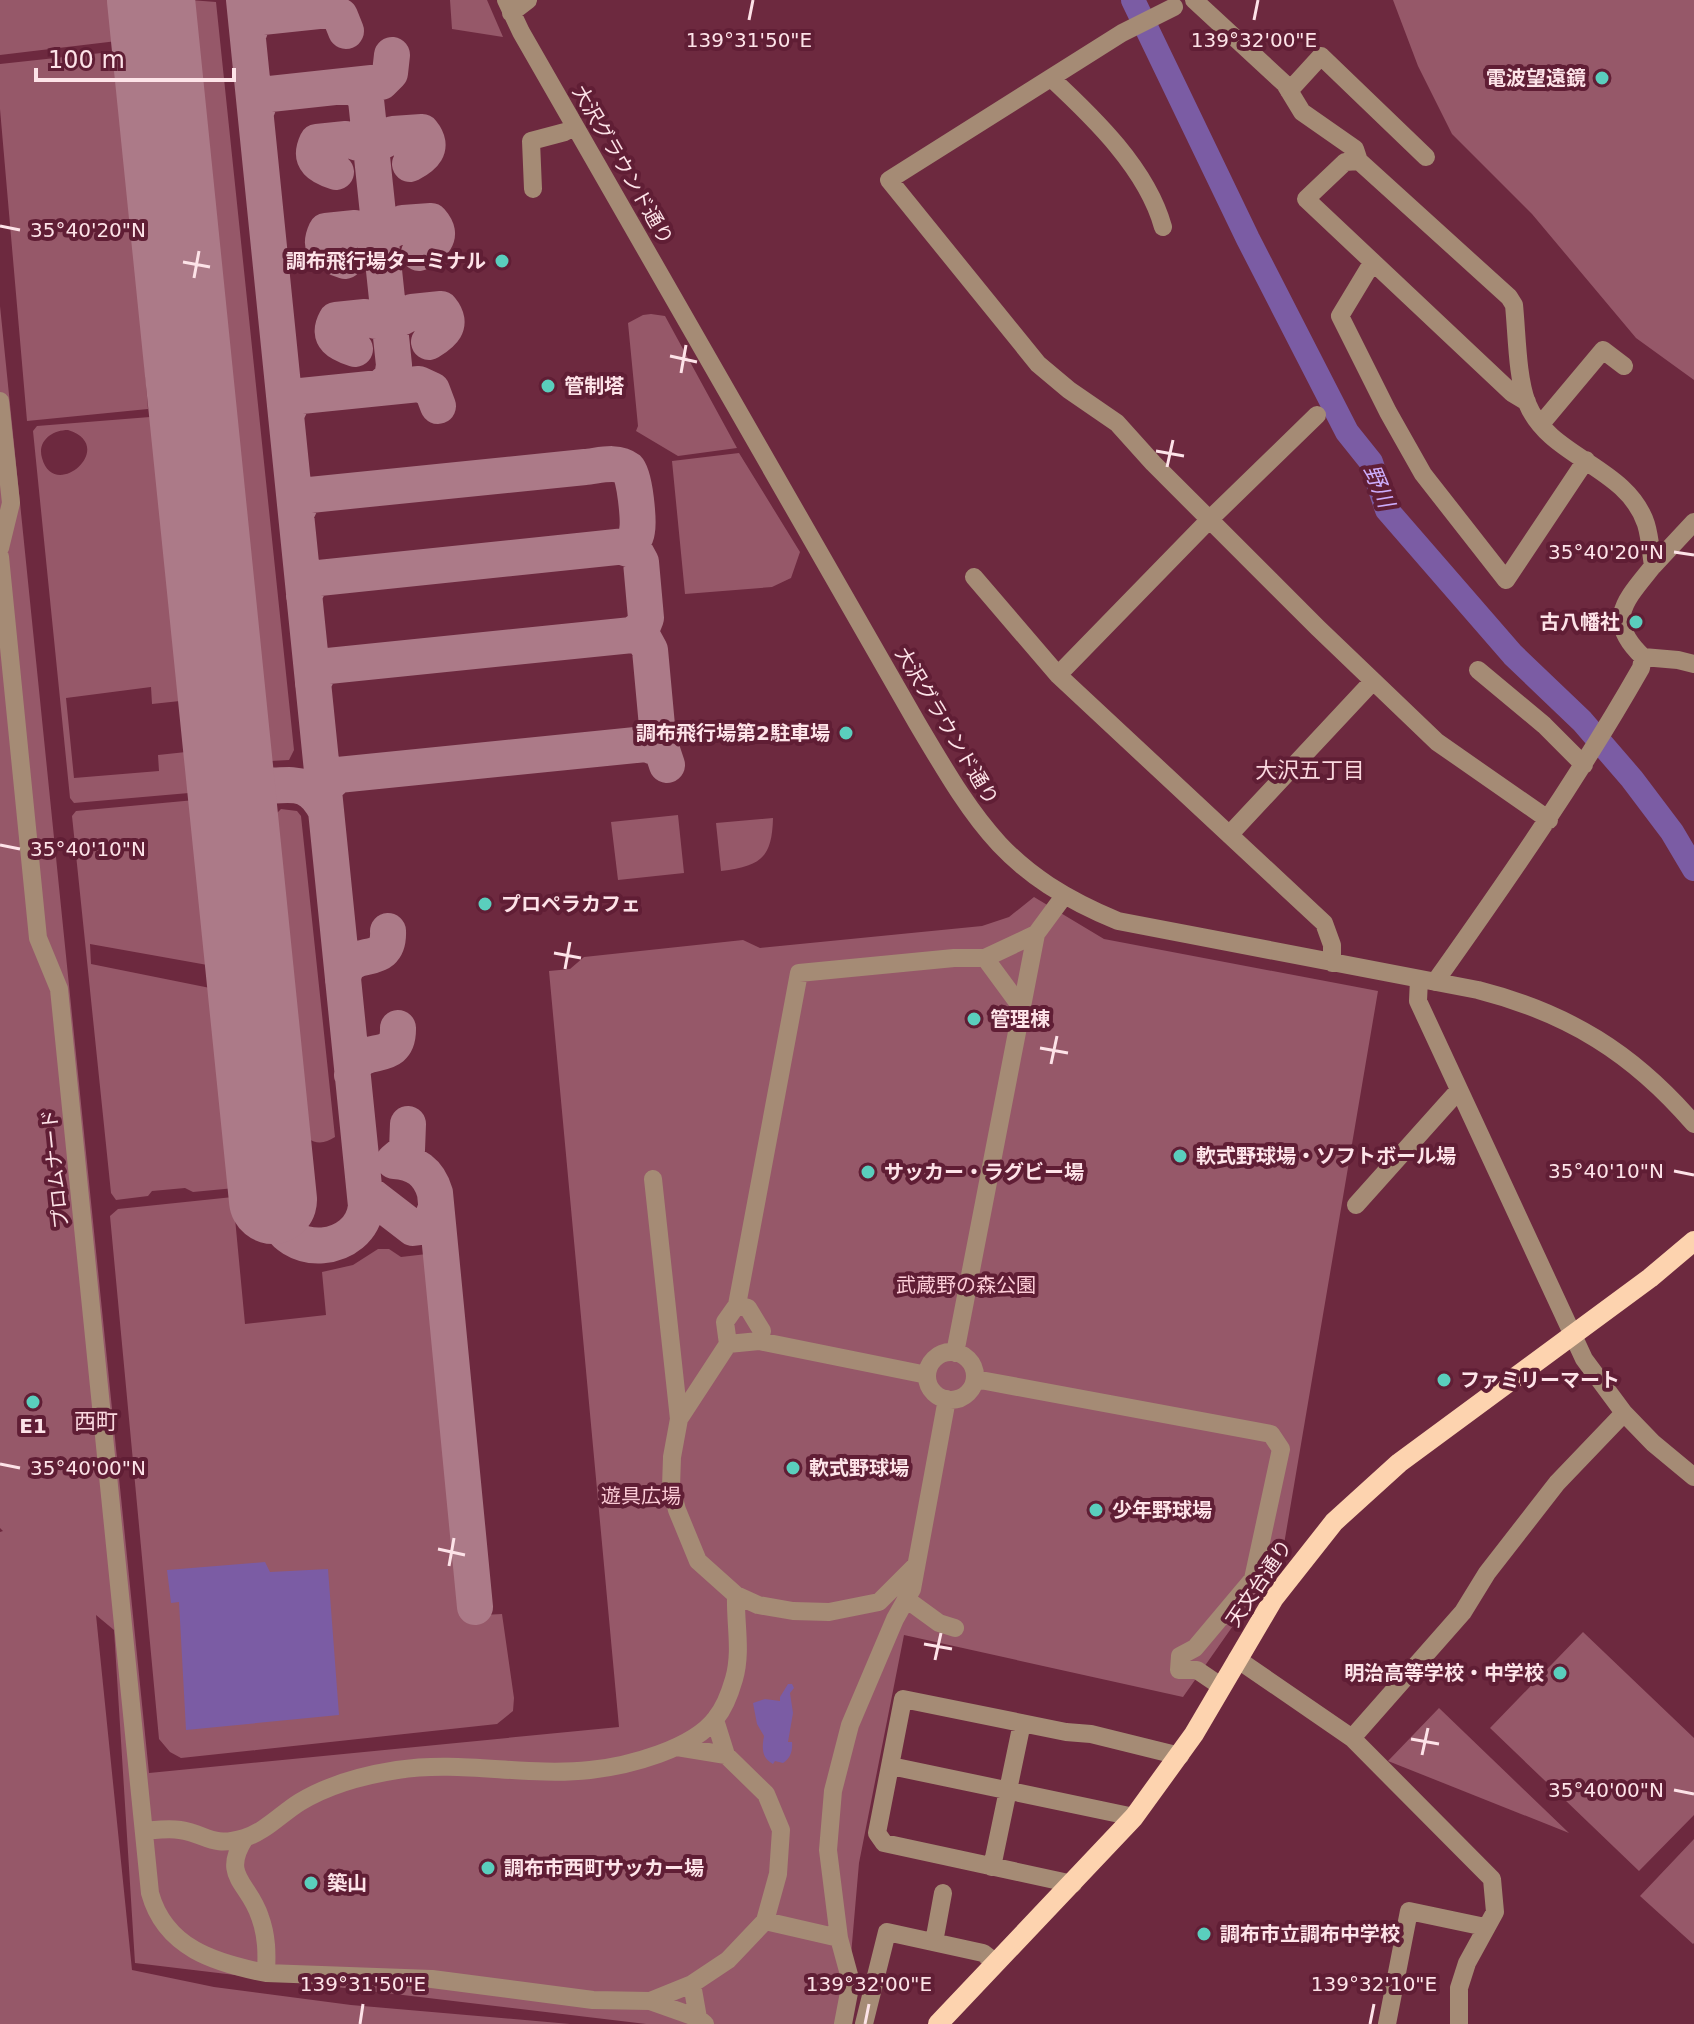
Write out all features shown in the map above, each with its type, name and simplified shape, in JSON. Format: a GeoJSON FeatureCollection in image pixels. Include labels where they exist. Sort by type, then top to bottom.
{"type":"FeatureCollection","features":[{"type":"Feature","properties":{"kind":"main road","name":"天文台通り"},"geometry":{"type":"LineString","coordinates":[[938,2024],[1134,1817],[1180,1756],[1276,1595],[1324,1533],[1374,1484],[1694,1241]]}},
{"type":"Feature","properties":{"kind":"street"},"geometry":{"type":"LineString","coordinates":[[509,7],[528,0]]}},
{"type":"Feature","properties":{"kind":"street"},"geometry":{"type":"LineString","coordinates":[[1194,0],[1285,84],[1302,112],[1355,149],[1359,161],[1509,297],[1514,305],[1527,402],[1551,435],[1627,491],[1646,523],[1653,566]]}},
{"type":"Feature","properties":{"kind":"street"},"geometry":{"type":"LineString","coordinates":[[1175,4],[1125,31],[889,180],[1038,364],[1117,423],[1437,742],[1549,820]]}},
{"type":"Feature","properties":{"kind":"street","name":"大沢グラウンド通り"},"geometry":{"type":"LineString","coordinates":[[509,7],[963,801],[1003,851],[1064,896],[1118,921],[1499,995],[1581,1029],[1604,1042],[1656,1081],[1694,1124]]}},
{"type":"Feature","properties":{"kind":"street"},"geometry":{"type":"LineString","coordinates":[[1289,91],[1321,56],[1426,157]]}},
{"type":"Feature","properties":{"kind":"street"},"geometry":{"type":"LineString","coordinates":[[1051,78],[1099,122],[1158,208],[1163,227]]}},
{"type":"Feature","properties":{"kind":"street"},"geometry":{"type":"LineString","coordinates":[[533,189],[531,141],[565,132]]}},
{"type":"Feature","properties":{"kind":"street"},"geometry":{"type":"LineString","coordinates":[[1359,161],[1345,162],[1306,199],[1512,393],[1527,402]]}},
{"type":"Feature","properties":{"kind":"street"},"geometry":{"type":"LineString","coordinates":[[1372,263],[1340,316],[1423,474],[1506,580],[1586,460]]}},
{"type":"Feature","properties":{"kind":"street"},"geometry":{"type":"LineString","coordinates":[[1541,424],[1603,350],[1624,366]]}},
{"type":"Feature","properties":{"kind":"street"},"geometry":{"type":"LineString","coordinates":[[0,401],[11,503],[0,548]]}},
{"type":"Feature","properties":{"kind":"street"},"geometry":{"type":"LineString","coordinates":[[1058,675],[1210,519],[1317,415]]}},
{"type":"Feature","properties":{"kind":"street"},"geometry":{"type":"LineString","coordinates":[[1693,662],[1643,657],[1623,633],[1620,622],[1625,605],[1653,566],[1694,522]]}},
{"type":"Feature","properties":{"kind":"street","name":"プロムナード"},"geometry":{"type":"LineString","coordinates":[[0,557],[38,938],[59,989],[150,1893],[156,1912],[183,1945],[230,1966],[266,1973],[432,1979],[593,2000],[650,2001]]}},
{"type":"Feature","properties":{"kind":"street"},"geometry":{"type":"LineString","coordinates":[[974,577],[1058,675],[1324,923],[1332,945],[1332,963]]}},
{"type":"Feature","properties":{"kind":"street"},"geometry":{"type":"LineString","coordinates":[[1643,657],[1641,668],[1616,713],[1549,820],[1427,980],[1418,1001],[1584,1359],[1624,1413],[1653,1443],[1694,1477]]}},
{"type":"Feature","properties":{"kind":"street"},"geometry":{"type":"LineString","coordinates":[[1478,670],[1544,725],[1584,765]]}},
{"type":"Feature","properties":{"kind":"street"},"geometry":{"type":"LineString","coordinates":[[1230,834],[1373,681]]}},
{"type":"Feature","properties":{"kind":"street"},"geometry":{"type":"LineString","coordinates":[[955,1353],[1036,934],[1064,896]]}},
{"type":"Feature","properties":{"kind":"street"},"geometry":{"type":"LineString","coordinates":[[679,1419],[728,1344],[725,1322],[737,1305],[799,973],[954,958],[985,958],[1036,934]]}},
{"type":"Feature","properties":{"kind":"street"},"geometry":{"type":"LineString","coordinates":[[985,958],[1021,1007]]}},
{"type":"Feature","properties":{"kind":"street"},"geometry":{"type":"LineString","coordinates":[[1356,1205],[1459,1090]]}},
{"type":"Feature","properties":{"kind":"street"},"geometry":{"type":"LineString","coordinates":[[653,1179],[679,1419],[672,1457],[671,1487],[698,1561],[736,1595],[758,1605],[793,1611],[829,1612],[879,1602],[915,1566]]}},
{"type":"Feature","properties":{"kind":"street"},"geometry":{"type":"LineString","coordinates":[[737,1305],[748,1308],[762,1331],[759,1341]]}},
{"type":"Feature","properties":{"kind":"street"},"geometry":{"type":"LineString","coordinates":[[728,1344],[759,1341],[927,1375]]}},
{"type":"Feature","properties":{"kind":"street"},"geometry":{"type":"LineString","coordinates":[[955,1353],[972,1365],[975,1379],[968,1393],[954,1400],[933,1391],[927,1375],[929,1367],[940,1355],[955,1353]]}},
{"type":"Feature","properties":{"kind":"street"},"geometry":{"type":"LineString","coordinates":[[975,1379],[1271,1434],[1281,1449],[1253,1579],[1195,1648],[1180,1656],[1179,1670],[1197,1670],[1222,1687]]}},
{"type":"Feature","properties":{"kind":"street"},"geometry":{"type":"LineString","coordinates":[[843,2024],[851,1982],[839,1938],[828,1850],[833,1791],[850,1725],[895,1619],[912,1589],[947,1399]]}},
{"type":"Feature","properties":{"kind":"street"},"geometry":{"type":"LineString","coordinates":[[1352,1738],[1463,1612],[1487,1573],[1557,1483],[1624,1413]]}},
{"type":"Feature","properties":{"kind":"street"},"geometry":{"type":"LineString","coordinates":[[1253,1579],[1276,1595]]}},
{"type":"Feature","properties":{"kind":"street"},"geometry":{"type":"LineString","coordinates":[[144,1831],[180,1830],[206,1840],[226,1841],[245,1838],[304,1800],[359,1778],[381,1773],[444,1766],[489,1770],[590,1770],[677,1747],[715,1720],[730,1693],[739,1634],[736,1595]]}},
{"type":"Feature","properties":{"kind":"street"},"geometry":{"type":"LineString","coordinates":[[906,1599],[939,1623],[955,1628]]}},
{"type":"Feature","properties":{"kind":"street"},"geometry":{"type":"LineString","coordinates":[[879,1602],[895,1619]]}},
{"type":"Feature","properties":{"kind":"street"},"geometry":{"type":"LineString","coordinates":[[1237,1659],[1352,1738],[1492,1879],[1495,1912],[1485,1927],[1459,1988],[1459,2024]]}},
{"type":"Feature","properties":{"kind":"street"},"geometry":{"type":"LineString","coordinates":[[1073,1884],[884,1843],[877,1833],[903,1699],[1066,1732],[1091,1734],[1180,1756]]}},
{"type":"Feature","properties":{"kind":"street"},"geometry":{"type":"LineString","coordinates":[[650,2001],[692,1984],[728,1960],[765,1921],[778,1874],[781,1830],[766,1794],[726,1755],[715,1720]]}},
{"type":"Feature","properties":{"kind":"street"},"geometry":{"type":"LineString","coordinates":[[992,1867],[1022,1723]]}},
{"type":"Feature","properties":{"kind":"street"},"geometry":{"type":"LineString","coordinates":[[677,1747],[726,1755]]}},
{"type":"Feature","properties":{"kind":"street"},"geometry":{"type":"LineString","coordinates":[[891,1766],[1134,1817]]}},
{"type":"Feature","properties":{"kind":"street"},"geometry":{"type":"LineString","coordinates":[[234,1872],[237,1853],[245,1838]]}},
{"type":"Feature","properties":{"kind":"street"},"geometry":{"type":"LineString","coordinates":[[206,1840],[234,1872],[256,1906],[264,1928],[266,1973]]}},
{"type":"Feature","properties":{"kind":"street"},"geometry":{"type":"LineString","coordinates":[[934,1942],[943,1893]]}},
{"type":"Feature","properties":{"kind":"street"},"geometry":{"type":"LineString","coordinates":[[1387,2024],[1409,1911],[1485,1927]]}},
{"type":"Feature","properties":{"kind":"street"},"geometry":{"type":"LineString","coordinates":[[765,1921],[839,1938]]}},
{"type":"Feature","properties":{"kind":"street"},"geometry":{"type":"LineString","coordinates":[[864,2024],[887,1932],[983,1953],[996,1963]]}},
{"type":"Feature","properties":{"kind":"street"},"geometry":{"type":"LineString","coordinates":[[692,1984],[701,2021]]}},
{"type":"Feature","properties":{"kind":"street"},"geometry":{"type":"LineString","coordinates":[[650,2001],[701,2021]]}},
{"type":"Feature","properties":{"kind":"green space"},"geometry":{"type":"Polygon","coordinates":[[[0,0],[112,0],[117,41],[0,55],[0,0]]]}},
{"type":"Feature","properties":{"kind":"green space"},"geometry":{"type":"Polygon","coordinates":[[[190,0],[216,2],[294,750],[289,760],[270,761],[263,751],[188,7],[190,0]]]}},
{"type":"Feature","properties":{"kind":"green space"},"geometry":{"type":"Polygon","coordinates":[[[450,0],[487,0],[503,37],[452,29],[450,0]]]}},
{"type":"Feature","properties":{"kind":"green space"},"geometry":{"type":"Polygon","coordinates":[[[1393,0],[1694,0],[1694,380],[1636,338],[1532,214],[1452,134],[1418,66],[1393,0]]]}},
{"type":"Feature","properties":{"kind":"green space"},"geometry":{"type":"Polygon","coordinates":[[[120,51],[148,409],[27,421],[0,109],[0,64],[120,51]]]}},
{"type":"Feature","properties":{"kind":"green space","name":"武蔵野の森公園"},"geometry":{"type":"Polygon","coordinates":[[[0,306],[149,1773],[619,1727],[549,971],[570,969],[584,957],[743,940],[760,948],[982,926],[1009,917],[1034,897],[1104,939],[1378,991],[1282,1556],[1183,1697],[904,1635],[859,1863],[847,2001],[842,2024],[646,2024],[135,1963],[114,1630],[96,1615],[132,1970],[214,1987],[351,2005],[570,2024],[0,2024],[0,1532],[3,1531],[0,1528],[0,306]]]}},
{"type":"Feature","properties":{"kind":"green space"},"geometry":{"type":"Polygon","coordinates":[[[651,314],[665,316],[737,448],[678,456],[636,431],[628,323],[651,314]]]}},
{"type":"Feature","properties":{"kind":"green space"},"geometry":{"type":"Polygon","coordinates":[[[150,417],[180,701],[152,704],[151,687],[66,698],[74,778],[159,771],[158,755],[186,752],[189,793],[74,803],[70,798],[33,431],[37,426],[150,417]],[[68,430],[56,432],[47,438],[41,452],[49,470],[58,475],[79,467],[87,447],[82,438],[68,430]]]}},
{"type":"Feature","properties":{"kind":"green space"},"geometry":{"type":"Polygon","coordinates":[[[739,453],[800,552],[791,578],[772,587],[685,594],[672,461],[739,453]]]}},
{"type":"Feature","properties":{"kind":"green space"},"geometry":{"type":"Polygon","coordinates":[[[195,800],[213,966],[90,944],[91,964],[215,989],[235,1188],[193,1192],[185,1188],[152,1191],[148,1196],[116,1200],[111,1193],[72,816],[76,811],[195,800]]]}},
{"type":"Feature","properties":{"kind":"green space"},"geometry":{"type":"Polygon","coordinates":[[[281,809],[297,811],[301,816],[335,1137],[321,1142],[307,1138],[272,818],[281,809]]]}},
{"type":"Feature","properties":{"kind":"green space"},"geometry":{"type":"Polygon","coordinates":[[[678,815],[684,873],[618,880],[611,822],[678,815]]]}},
{"type":"Feature","properties":{"kind":"green space"},"geometry":{"type":"Polygon","coordinates":[[[773,818],[770,843],[761,858],[745,866],[721,871],[716,823],[773,818]]]}},
{"type":"Feature","properties":{"kind":"green space"},"geometry":{"type":"Polygon","coordinates":[[[233,1197],[245,1324],[326,1315],[322,1272],[353,1265],[378,1249],[389,1249],[401,1257],[427,1254],[464,1616],[502,1614],[514,1698],[513,1711],[497,1724],[181,1758],[170,1752],[159,1739],[110,1216],[118,1209],[233,1197]]]}},
{"type":"Feature","properties":{"kind":"green space"},"geometry":{"type":"Polygon","coordinates":[[[1583,1632],[1694,1738],[1694,1815],[1639,1871],[1490,1728],[1583,1632]]]}},
{"type":"Feature","properties":{"kind":"green space"},"geometry":{"type":"Polygon","coordinates":[[[1439,1708],[1569,1833],[1388,1761],[1439,1708]]]}},
{"type":"Feature","properties":{"kind":"green space"},"geometry":{"type":"Polygon","coordinates":[[[1694,1839],[1694,1943],[1693,1944],[1640,1896],[1694,1839]]]}},
{"type":"Feature","properties":{"kind":"shaded area"},"geometry":{"type":"Polygon","coordinates":[[[265,1562],[270,1572],[328,1569],[339,1715],[186,1730],[179,1602],[171,1603],[167,1570],[265,1562]]]}},
{"type":"Feature","properties":{"kind":"shaded area"},"geometry":{"type":"Polygon","coordinates":[[[788,1684],[794,1688],[790,1693],[793,1713],[788,1742],[792,1742],[791,1752],[783,1763],[775,1761],[773,1764],[764,1755],[764,1736],[757,1724],[753,1703],[765,1699],[780,1701],[788,1684]]]}},
{"type":"Feature","properties":{"kind":"waterway","name":"野川"},"geometry":{"type":"LineString","coordinates":[[1133,0],[1248,239],[1347,432],[1371,462],[1387,510],[1513,655],[1582,721],[1632,779],[1672,832],[1694,869]]}},
{"type":"Feature","properties":{"kind":"taxiway"},"geometry":{"type":"LineString","coordinates":[[154,27],[156,0]]}},
{"type":"Feature","properties":{"kind":"taxiway"},"geometry":{"type":"LineString","coordinates":[[244,0],[366,1206],[361,1222],[351,1234],[338,1242],[323,1245],[307,1244],[293,1238],[281,1228],[274,1212]]}},
{"type":"Feature","properties":{"kind":"taxiway"},"geometry":{"type":"LineString","coordinates":[[248,35],[253,22],[262,17],[328,10],[340,16],[346,31]]}},
{"type":"Feature","properties":{"kind":"taxiway"},"geometry":{"type":"LineString","coordinates":[[256,112],[261,99],[270,94],[381,82],[390,73],[392,55]]}},
{"type":"Feature","properties":{"kind":"taxiway"},"geometry":{"type":"LineString","coordinates":[[351,86],[361,92],[366,100],[394,365],[392,378],[380,388]]}},
{"type":"Feature","properties":{"kind":"taxiway"},"geometry":{"type":"LineString","coordinates":[[336,172],[315,159],[317,142],[346,139],[358,143],[370,138],[383,141],[393,134],[422,132],[426,138],[426,151],[410,164]]}},
{"type":"Feature","properties":{"kind":"taxiway"},"geometry":{"type":"LineString","coordinates":[[345,261],[324,248],[326,231],[355,228],[367,232],[379,226],[392,230],[403,223],[431,221],[437,236],[419,253]]}},
{"type":"Feature","properties":{"kind":"taxiway"},"geometry":{"type":"LineString","coordinates":[[355,349],[334,336],[336,320],[365,317],[376,321],[388,315],[401,318],[412,312],[441,309],[445,315],[445,328],[429,342]]}},
{"type":"Feature","properties":{"kind":"taxiway"},"geometry":{"type":"LineString","coordinates":[[286,415],[292,402],[301,396],[419,384],[432,390],[438,406]]}},
{"type":"Feature","properties":{"kind":"taxiway"},"geometry":{"type":"LineString","coordinates":[[296,514],[302,501],[310,495],[613,464],[628,469],[637,509],[636,534],[626,546],[319,578],[310,583],[304,596]]}},
{"type":"Feature","properties":{"kind":"taxiway"},"geometry":{"type":"LineString","coordinates":[[622,547],[635,551],[641,562],[646,618],[642,628],[632,635]]}},
{"type":"Feature","properties":{"kind":"taxiway"},"geometry":{"type":"LineString","coordinates":[[313,684],[319,671],[328,666],[632,635],[644,639],[650,650],[657,726],[654,737],[646,744]]}},
{"type":"Feature","properties":{"kind":"taxiway"},"geometry":{"type":"LineString","coordinates":[[324,794],[327,785],[338,775],[646,744],[662,750],[667,765]]}},
{"type":"Feature","properties":{"kind":"taxiway"},"geometry":{"type":"LineString","coordinates":[[228,756],[241,774],[254,782],[304,787],[315,795],[326,811]]}},
{"type":"Feature","properties":{"kind":"taxiway"},"geometry":{"type":"LineString","coordinates":[[235,830],[244,804],[264,787]]}},
{"type":"Feature","properties":{"kind":"taxiway"},"geometry":{"type":"LineString","coordinates":[[343,980],[352,962],[382,951],[387,943],[388,931]]}},
{"type":"Feature","properties":{"kind":"taxiway"},"geometry":{"type":"LineString","coordinates":[[352,1075],[362,1058],[392,1047],[397,1040],[398,1028]]}},
{"type":"Feature","properties":{"kind":"taxiway"},"geometry":{"type":"LineString","coordinates":[[394,1161],[407,1150],[408,1124]]}},
{"type":"Feature","properties":{"kind":"taxiway"},"geometry":{"type":"LineString","coordinates":[[394,1161],[408,1163],[420,1170],[429,1179],[435,1193],[475,1607]]}},
{"type":"Feature","properties":{"kind":"taxiway"},"geometry":{"type":"LineString","coordinates":[[365,1191],[413,1228],[429,1226],[436,1208]]}},
{"type":"Feature","properties":{"kind":"runway"},"geometry":{"type":"LineString","coordinates":[[151,0],[273,1200]]}},
{"type":"Feature","properties":{"kind":"place","name":"電波望遠鏡"},"geometry":{"type":"Point","coordinates":[1602,78]}},
{"type":"Feature","properties":{"kind":"place","name":"調布飛行場ターミナル"},"geometry":{"type":"Point","coordinates":[502,261]}},
{"type":"Feature","properties":{"kind":"place","name":"管制塔"},"geometry":{"type":"Point","coordinates":[548,386]}},
{"type":"Feature","properties":{"kind":"place","name":"古八幡社"},"geometry":{"type":"Point","coordinates":[1636,622]}},
{"type":"Feature","properties":{"kind":"place","name":"調布飛行場第2駐車場"},"geometry":{"type":"Point","coordinates":[846,733]}},
{"type":"Feature","properties":{"kind":"place","name":"プロペラカフェ"},"geometry":{"type":"Point","coordinates":[485,904]}},
{"type":"Feature","properties":{"kind":"place","name":"管理棟"},"geometry":{"type":"Point","coordinates":[974,1019]}},
{"type":"Feature","properties":{"kind":"place","name":"軟式野球場・ソフトボール場"},"geometry":{"type":"Point","coordinates":[1180,1156]}},
{"type":"Feature","properties":{"kind":"place","name":"サッカー・ラグビー場"},"geometry":{"type":"Point","coordinates":[868,1172]}},
{"type":"Feature","properties":{"kind":"place","name":"ファミリーマート"},"geometry":{"type":"Point","coordinates":[1444,1380]}},
{"type":"Feature","properties":{"kind":"place","name":"E1"},"geometry":{"type":"Point","coordinates":[33,1402]}},
{"type":"Feature","properties":{"kind":"place","name":"軟式野球場"},"geometry":{"type":"Point","coordinates":[793,1468]}},
{"type":"Feature","properties":{"kind":"place","name":"少年野球場"},"geometry":{"type":"Point","coordinates":[1096,1510]}},
{"type":"Feature","properties":{"kind":"place","name":"明治高等学校・中学校"},"geometry":{"type":"Point","coordinates":[1560,1673]}},
{"type":"Feature","properties":{"kind":"place","name":"調布市西町サッカー場"},"geometry":{"type":"Point","coordinates":[488,1868]}},
{"type":"Feature","properties":{"kind":"place","name":"築山"},"geometry":{"type":"Point","coordinates":[311,1883]}},
{"type":"Feature","properties":{"kind":"place","name":"調布市立調布中学校"},"geometry":{"type":"Point","coordinates":[1204,1934]}},
{"type":"Feature","properties":{"kind":"district","name":"大沢五丁目"},"geometry":{"type":"Point","coordinates":[1310,770]}},
{"type":"Feature","properties":{"kind":"district","name":"西町"},"geometry":{"type":"Point","coordinates":[96,1421]}},
{"type":"Feature","properties":{"kind":"park label","name":"遊具広場"},"geometry":{"type":"Point","coordinates":[641,1496]}}]}
